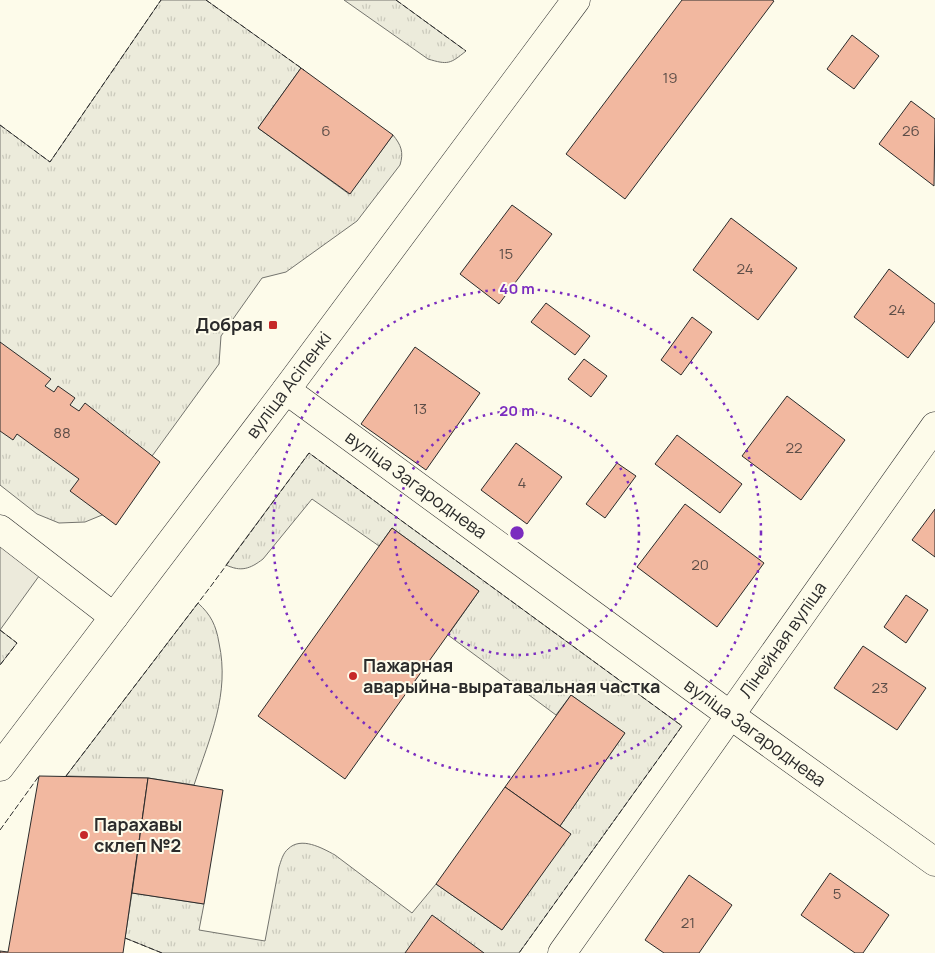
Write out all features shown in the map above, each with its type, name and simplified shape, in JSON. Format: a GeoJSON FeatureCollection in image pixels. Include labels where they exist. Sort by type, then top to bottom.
{"type":"FeatureCollection","features":[{"type":"Feature","properties":{"kind":"street","name":"вуліца Асіпенкі"},"geometry":{"type":"LineString","coordinates":[[0,767],[286,390],[576,0]]}},
{"type":"Feature","properties":{"kind":"street","name":"вуліца Загароднева"},"geometry":{"type":"LineString","coordinates":[[286,390],[730,715],[935,862]]}},
{"type":"Feature","properties":{"kind":"street","name":"Лінейная вуліца"},"geometry":{"type":"LineString","coordinates":[[562,953],[935,426]]}},
{"type":"Feature","properties":{"kind":"street"},"geometry":{"type":"LineString","coordinates":[[0,528],[114,617]]}},
{"type":"Feature","properties":{"kind":"green space"},"geometry":{"type":"Polygon","coordinates":[[[161,0],[206,0],[301,68],[258,128],[349,194],[393,135],[401,149],[402,156],[400,165],[357,221],[286,272],[262,278],[221,336],[219,364],[123,496],[107,513],[85,522],[59,523],[37,514],[0,485],[0,125],[50,162],[161,0]]]}},
{"type":"Feature","properties":{"kind":"green space"},"geometry":{"type":"Polygon","coordinates":[[[344,0],[396,0],[466,51],[456,59],[445,63],[428,59],[344,0]]]}},
{"type":"Feature","properties":{"kind":"green space"},"geometry":{"type":"Polygon","coordinates":[[[309,453],[682,726],[519,953],[162,953],[125,938],[132,893],[204,904],[199,930],[265,941],[281,860],[288,849],[299,843],[312,844],[335,855],[412,913],[436,884],[502,930],[570,834],[560,826],[624,734],[571,695],[556,715],[448,635],[479,591],[392,528],[379,546],[312,499],[263,559],[254,565],[241,569],[226,565],[309,453]]]}},
{"type":"Feature","properties":{"kind":"green space"},"geometry":{"type":"Polygon","coordinates":[[[198,603],[210,616],[216,631],[222,662],[222,680],[217,715],[194,785],[148,778],[66,776],[198,603]]]}},
{"type":"Feature","properties":{"kind":"green space"},"geometry":{"type":"Polygon","coordinates":[[[0,630],[17,643],[0,665],[0,630]]]}},
{"type":"Feature","properties":{"kind":"shaded area"},"geometry":{"type":"Polygon","coordinates":[[[0,529],[47,565],[0,630],[0,529]]]}},
{"type":"Feature","properties":{"kind":"building"},"geometry":{"type":"Polygon","coordinates":[[[682,0],[774,1],[625,199],[566,154],[682,0]]]}},
{"type":"Feature","properties":{"kind":"building"},"geometry":{"type":"Polygon","coordinates":[[[852,35],[879,56],[854,89],[827,69],[852,35]]]}},
{"type":"Feature","properties":{"kind":"building"},"geometry":{"type":"Polygon","coordinates":[[[301,68],[393,135],[350,194],[258,128],[301,68]]]}},
{"type":"Feature","properties":{"kind":"building"},"geometry":{"type":"Polygon","coordinates":[[[911,101],[935,119],[934,186],[879,144],[911,101]]]}},
{"type":"Feature","properties":{"kind":"building"},"geometry":{"type":"Polygon","coordinates":[[[512,205],[552,234],[499,304],[460,274],[512,205]]]}},
{"type":"Feature","properties":{"kind":"building"},"geometry":{"type":"Polygon","coordinates":[[[731,218],[797,268],[758,320],[693,270],[731,218]]]}},
{"type":"Feature","properties":{"kind":"building"},"geometry":{"type":"Polygon","coordinates":[[[889,269],[935,304],[935,321],[908,358],[854,317],[889,269]]]}},
{"type":"Feature","properties":{"kind":"building"},"geometry":{"type":"Polygon","coordinates":[[[546,303],[590,336],[575,355],[531,322],[546,303]]]}},
{"type":"Feature","properties":{"kind":"building"},"geometry":{"type":"Polygon","coordinates":[[[692,317],[712,332],[681,375],[661,360],[692,317]]]}},
{"type":"Feature","properties":{"kind":"building"},"geometry":{"type":"Polygon","coordinates":[[[0,342],[51,379],[45,386],[54,392],[58,386],[75,398],[70,405],[79,411],[85,403],[160,462],[116,525],[70,491],[79,479],[17,434],[13,440],[0,431],[0,342]]]}},
{"type":"Feature","properties":{"kind":"building"},"geometry":{"type":"Polygon","coordinates":[[[415,347],[480,393],[426,470],[361,424],[415,347]]]}},
{"type":"Feature","properties":{"kind":"building"},"geometry":{"type":"Polygon","coordinates":[[[584,359],[607,376],[591,397],[568,379],[584,359]]]}},
{"type":"Feature","properties":{"kind":"building"},"geometry":{"type":"Polygon","coordinates":[[[787,396],[845,440],[801,500],[742,456],[787,396]]]}},
{"type":"Feature","properties":{"kind":"building"},"geometry":{"type":"Polygon","coordinates":[[[677,435],[742,484],[720,513],[655,464],[677,435]]]}},
{"type":"Feature","properties":{"kind":"building"},"geometry":{"type":"Polygon","coordinates":[[[516,443],[562,477],[527,524],[481,490],[516,443]]]}},
{"type":"Feature","properties":{"kind":"building"},"geometry":{"type":"Polygon","coordinates":[[[617,463],[636,476],[605,518],[586,504],[617,463]]]}},
{"type":"Feature","properties":{"kind":"building"},"geometry":{"type":"Polygon","coordinates":[[[685,504],[764,563],[717,627],[637,567],[685,504]]]}},
{"type":"Feature","properties":{"kind":"building"},"geometry":{"type":"Polygon","coordinates":[[[935,509],[935,557],[912,540],[935,509]]]}},
{"type":"Feature","properties":{"kind":"building","name":"Пажарная аварыйна-выратавальная частка"},"geometry":{"type":"Polygon","coordinates":[[[392,528],[479,591],[345,779],[258,716],[392,528]]]}},
{"type":"Feature","properties":{"kind":"building"},"geometry":{"type":"Polygon","coordinates":[[[906,595],[928,610],[906,643],[884,627],[906,595]]]}},
{"type":"Feature","properties":{"kind":"building"},"geometry":{"type":"Polygon","coordinates":[[[863,646],[926,688],[897,730],[834,688],[863,646]]]}},
{"type":"Feature","properties":{"kind":"building"},"geometry":{"type":"Polygon","coordinates":[[[571,695],[625,733],[560,826],[505,787],[571,695]]]}},
{"type":"Feature","properties":{"kind":"building","name":"Парахавы склеп №2"},"geometry":{"type":"Polygon","coordinates":[[[39,776],[148,778],[123,953],[0,953],[0,951],[8,952],[39,776]]]}},
{"type":"Feature","properties":{"kind":"building"},"geometry":{"type":"Polygon","coordinates":[[[148,778],[223,790],[204,904],[132,893],[148,778]]]}},
{"type":"Feature","properties":{"kind":"building"},"geometry":{"type":"Polygon","coordinates":[[[505,787],[571,834],[502,930],[436,884],[505,787]]]}},
{"type":"Feature","properties":{"kind":"building"},"geometry":{"type":"Polygon","coordinates":[[[830,873],[889,915],[863,953],[855,953],[801,915],[830,873]]]}},
{"type":"Feature","properties":{"kind":"building"},"geometry":{"type":"Polygon","coordinates":[[[689,875],[732,905],[699,953],[664,953],[645,940],[689,875]]]}},
{"type":"Feature","properties":{"kind":"building"},"geometry":{"type":"Polygon","coordinates":[[[432,915],[484,953],[405,953],[432,915]]]}},
{"type":"Feature","properties":{"kind":"fence"},"geometry":{"type":"LineString","coordinates":[[0,125],[50,162],[161,0]]}},
{"type":"Feature","properties":{"kind":"fence"},"geometry":{"type":"LineString","coordinates":[[206,0],[304,70]]}},
{"type":"Feature","properties":{"kind":"fence"},"geometry":{"type":"LineString","coordinates":[[396,0],[466,51]]}},
{"type":"Feature","properties":{"kind":"fence"},"geometry":{"type":"LineString","coordinates":[[66,776],[211,586],[309,453],[682,726],[519,953]]}},
{"type":"Feature","properties":{"kind":"fence"},"geometry":{"type":"LineString","coordinates":[[0,630],[17,643],[0,665]]}},
{"type":"Feature","properties":{"kind":"fence"},"geometry":{"type":"LineString","coordinates":[[0,830],[39,776]]}},
{"type":"Feature","properties":{"kind":"fence"},"geometry":{"type":"LineString","coordinates":[[125,938],[162,953]]}},
{"type":"Feature","properties":{"kind":"place","name":"Добрая"},"geometry":{"type":"Point","coordinates":[273,325]}},
{"type":"Feature","properties":{"kind":"place","name":"Пажарная аварыйна-выратавальная частка"},"geometry":{"type":"Point","coordinates":[353,676]}},
{"type":"Feature","properties":{"kind":"place","name":"Парахавы склеп №2"},"geometry":{"type":"Point","coordinates":[84,835]}}]}
